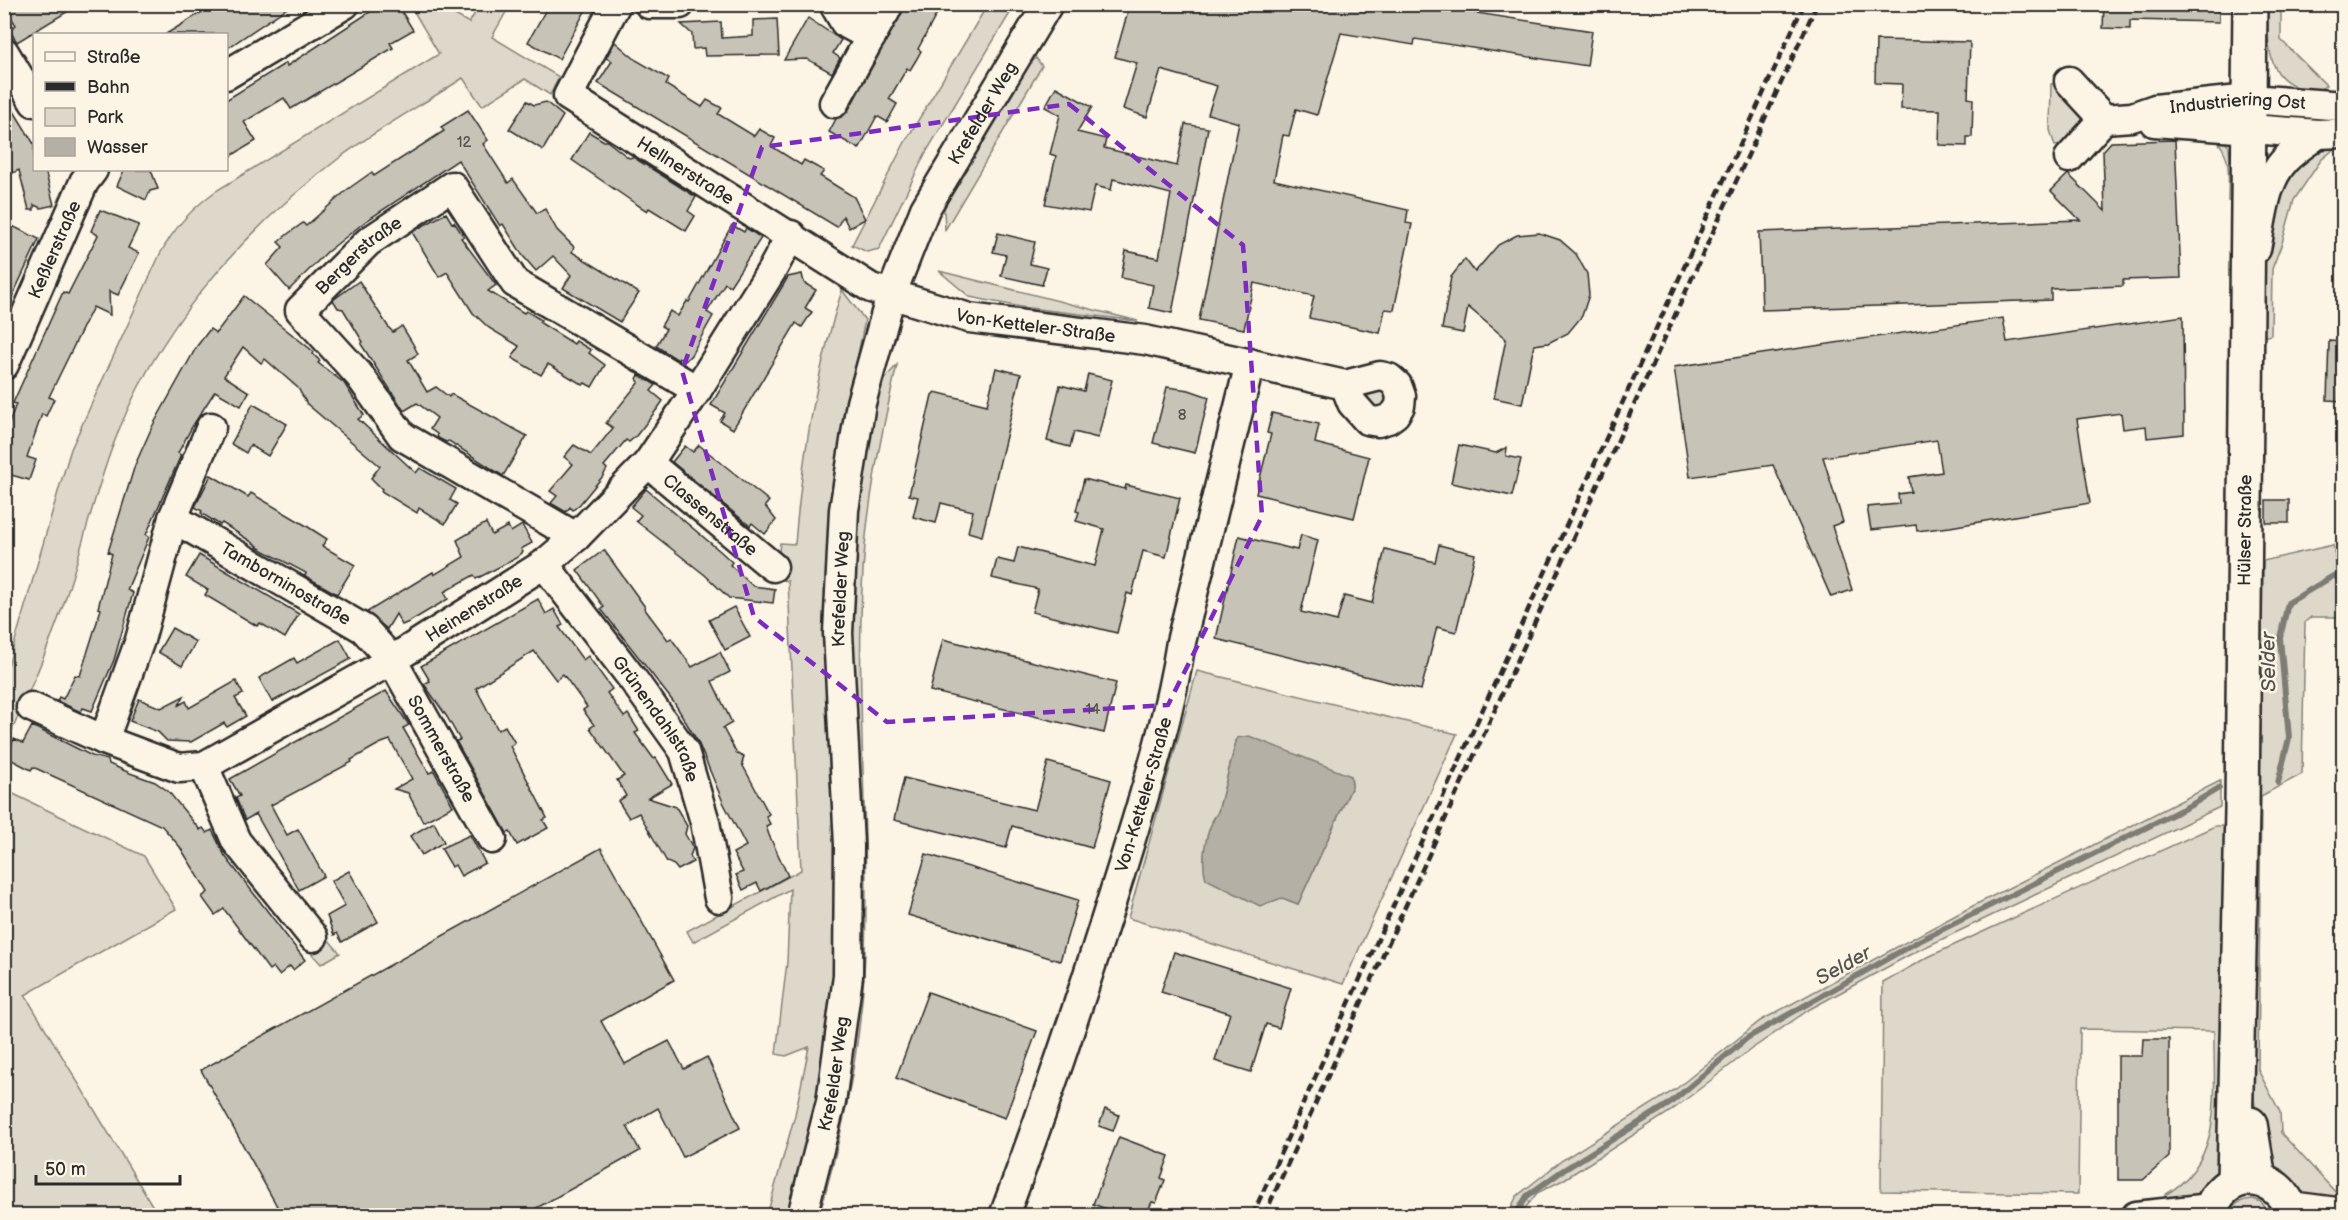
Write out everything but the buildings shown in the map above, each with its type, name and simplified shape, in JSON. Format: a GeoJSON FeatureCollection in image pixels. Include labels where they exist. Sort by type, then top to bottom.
{"type":"FeatureCollection","features":[{"type":"Feature","properties":{"kind":"main road","name":"Hülser Straße"},"geometry":{"type":"LineString","coordinates":[[2247,1180],[2238,1053],[2250,4]]}},
{"type":"Feature","properties":{"kind":"main road"},"geometry":{"type":"LineString","coordinates":[[2210,1212],[2220,1192],[2247,1180],[2278,1188],[2291,1211]]}},
{"type":"Feature","properties":{"kind":"street"},"geometry":{"type":"LineString","coordinates":[[228,74],[345,4]]}},
{"type":"Feature","properties":{"kind":"street","name":"Hellnerstraße"},"geometry":{"type":"LineString","coordinates":[[616,4],[568,96],[791,235],[871,288],[891,295]]}},
{"type":"Feature","properties":{"kind":"street"},"geometry":{"type":"LineString","coordinates":[[649,4],[680,4]]}},
{"type":"Feature","properties":{"kind":"street"},"geometry":{"type":"LineString","coordinates":[[834,4],[845,23],[871,38]]}},
{"type":"Feature","properties":{"kind":"street","name":"Krefelder Weg"},"geometry":{"type":"LineString","coordinates":[[802,1215],[831,1102],[849,976],[849,845],[838,633],[844,510],[861,403],[891,295],[925,209],[1048,4]]}},
{"type":"Feature","properties":{"kind":"street"},"geometry":{"type":"LineString","coordinates":[[834,103],[871,38],[878,7]]}},
{"type":"Feature","properties":{"kind":"street"},"geometry":{"type":"LineString","coordinates":[[4,52],[33,100]]}},
{"type":"Feature","properties":{"kind":"street"},"geometry":{"type":"LineString","coordinates":[[2069,81],[2118,118],[2069,158]]}},
{"type":"Feature","properties":{"kind":"street","name":"Industriering Ost"},"geometry":{"type":"LineString","coordinates":[[2118,118],[2155,110],[2249,114],[2343,106]]}},
{"type":"Feature","properties":{"kind":"street","name":"Industriering Ost"},"geometry":{"type":"LineString","coordinates":[[2249,114],[2331,133]]}},
{"type":"Feature","properties":{"kind":"street"},"geometry":{"type":"LineString","coordinates":[[2247,292],[2271,181],[2285,159],[2331,133]]}},
{"type":"Feature","properties":{"kind":"street","name":"Keßlerstraße"},"geometry":{"type":"LineString","coordinates":[[4,364],[85,174]]}},
{"type":"Feature","properties":{"kind":"street","name":"Bergerstraße"},"geometry":{"type":"LineString","coordinates":[[576,537],[402,436],[359,375],[300,310],[368,242],[452,186],[515,283],[697,390]]}},
{"type":"Feature","properties":{"kind":"street","name":"Heinenstraße"},"geometry":{"type":"LineString","coordinates":[[30,707],[104,740],[179,768],[204,766],[392,660],[544,564],[576,537],[648,463],[697,390],[772,270],[791,235]]}},
{"type":"Feature","properties":{"kind":"street","name":"Von-Ketteler-Straße"},"geometry":{"type":"LineString","coordinates":[[891,295],[969,318],[1106,333],[1345,385]]}},
{"type":"Feature","properties":{"kind":"street","name":"Von-Ketteler-Straße"},"geometry":{"type":"LineString","coordinates":[[1004,1215],[1065,1051],[1147,787],[1175,682],[1181,642],[1250,363]]}},
{"type":"Feature","properties":{"kind":"street"},"geometry":{"type":"LineString","coordinates":[[104,740],[141,640],[173,518],[211,427]]}},
{"type":"Feature","properties":{"kind":"street","name":"Classenstraße"},"geometry":{"type":"LineString","coordinates":[[648,463],[773,567]]}},
{"type":"Feature","properties":{"kind":"street","name":"Tamborninostraße"},"geometry":{"type":"LineString","coordinates":[[173,518],[364,629],[392,660]]}},
{"type":"Feature","properties":{"kind":"street","name":"Grünendahlstraße"},"geometry":{"type":"LineString","coordinates":[[544,564],[634,681],[684,751],[705,822],[719,898]]}},
{"type":"Feature","properties":{"kind":"street","name":"Sommerstraße"},"geometry":{"type":"LineString","coordinates":[[392,660],[492,839]]}},
{"type":"Feature","properties":{"kind":"street"},"geometry":{"type":"LineString","coordinates":[[204,766],[236,841],[313,937]]}},
{"type":"Feature","properties":{"kind":"street"},"geometry":{"type":"LineString","coordinates":[[2291,1211],[2343,1213]]}},
{"type":"Feature","properties":{"kind":"street"},"geometry":{"type":"LineString","coordinates":[[2136,1215],[2210,1212]]}},
{"type":"Feature","properties":{"kind":"highlighted area"},"geometry":{"type":"Polygon","coordinates":[[[1069,104],[1243,245],[1262,516],[1168,705],[887,722],[754,617],[682,371],[762,147],[1069,104]]]}},
{"type":"Feature","properties":{"kind":"green space"},"geometry":{"type":"Polygon","coordinates":[[[988,4],[1015,5],[925,154],[879,249],[867,252],[852,245],[905,142],[988,4]]]}},
{"type":"Feature","properties":{"kind":"green space"},"geometry":{"type":"Polygon","coordinates":[[[410,5],[438,5],[469,23],[480,5],[510,5],[492,37],[559,77],[550,95],[525,79],[482,106],[463,78],[368,137],[302,188],[235,252],[204,287],[151,364],[130,405],[105,467],[57,621],[5,746],[5,676],[71,449],[160,254],[184,219],[216,191],[439,54],[410,5]]]}},
{"type":"Feature","properties":{"kind":"green space"},"geometry":{"type":"Polygon","coordinates":[[[2281,6],[2281,40],[2326,85],[2317,92],[2288,82],[2279,74],[2273,63],[2268,38],[2267,7],[2281,6]]]}},
{"type":"Feature","properties":{"kind":"green space"},"geometry":{"type":"Polygon","coordinates":[[[1036,58],[1042,66],[945,230],[944,209],[971,150],[1007,88],[1036,58]]]}},
{"type":"Feature","properties":{"kind":"green space"},"geometry":{"type":"Polygon","coordinates":[[[2059,83],[2089,119],[2067,144],[2055,146],[2050,130],[2051,84],[2059,83]]]}},
{"type":"Feature","properties":{"kind":"green space"},"geometry":{"type":"Polygon","coordinates":[[[2213,137],[2221,137],[2229,147],[2234,202],[2228,201],[2227,158],[2213,137]]]}},
{"type":"Feature","properties":{"kind":"green space"},"geometry":{"type":"Polygon","coordinates":[[[2338,146],[2321,160],[2294,200],[2272,269],[2271,335],[2262,337],[2264,267],[2282,177],[2309,150],[2338,146]]]}},
{"type":"Feature","properties":{"kind":"green space"},"geometry":{"type":"Polygon","coordinates":[[[939,271],[1138,321],[1021,307],[970,297],[939,271]]]}},
{"type":"Feature","properties":{"kind":"green space"},"geometry":{"type":"Polygon","coordinates":[[[842,290],[865,320],[851,389],[832,1034],[792,1215],[767,1215],[795,1115],[809,1047],[786,1056],[776,1054],[787,962],[790,889],[693,942],[687,931],[801,870],[788,581],[776,579],[780,543],[795,544],[811,416],[842,290]]]}},
{"type":"Feature","properties":{"kind":"green space"},"geometry":{"type":"Polygon","coordinates":[[[897,365],[874,477],[866,533],[862,589],[861,686],[866,927],[862,1006],[854,1066],[842,1126],[819,1215],[814,1216],[827,1165],[858,486],[878,386],[897,365]]]}},
{"type":"Feature","properties":{"kind":"green space"},"geometry":{"type":"Polygon","coordinates":[[[1384,390],[1387,397],[1385,406],[1378,410],[1364,400],[1366,392],[1384,390]]]}},
{"type":"Feature","properties":{"kind":"green space"},"geometry":{"type":"Polygon","coordinates":[[[2333,545],[2336,563],[2343,565],[2343,617],[2311,617],[2305,622],[2302,774],[2261,796],[2258,1070],[2280,1112],[2281,1133],[2339,1196],[2343,1197],[2343,1209],[2318,1207],[2270,1171],[2260,1145],[2249,1060],[2254,782],[2260,782],[2263,561],[2333,545]]]}},
{"type":"Feature","properties":{"kind":"green space"},"geometry":{"type":"Polygon","coordinates":[[[1197,671],[1457,734],[1343,984],[1128,918],[1197,671]],[[1237,738],[1218,812],[1212,821],[1260,905],[1282,898],[1298,904],[1352,786],[1351,776],[1237,738]]]}},
{"type":"Feature","properties":{"kind":"green space"},"geometry":{"type":"Polygon","coordinates":[[[2220,781],[2220,807],[1915,952],[1810,1009],[1750,1050],[1671,1111],[1563,1180],[1537,1193],[1520,1215],[1507,1215],[1517,1196],[1561,1161],[1676,1089],[1760,1021],[1969,908],[2220,781]]]}},
{"type":"Feature","properties":{"kind":"green space"},"geometry":{"type":"Polygon","coordinates":[[[5,790],[144,856],[176,909],[25,995],[158,1215],[5,1215],[5,790]]]}},
{"type":"Feature","properties":{"kind":"green space"},"geometry":{"type":"Polygon","coordinates":[[[2215,826],[2224,826],[2231,832],[2227,1162],[2202,1196],[2165,1204],[2165,1195],[2185,1180],[2198,1163],[2207,1144],[2214,1100],[2214,1031],[2080,1029],[2078,1194],[1881,1191],[1883,982],[1928,957],[2215,826]]]}},
{"type":"Feature","properties":{"kind":"green space"},"geometry":{"type":"Polygon","coordinates":[[[321,931],[340,953],[321,964],[305,946],[321,931]]]}},
{"type":"Feature","properties":{"kind":"green space"},"geometry":{"type":"Polygon","coordinates":[[[2253,1199],[2261,1202],[2271,1215],[2230,1215],[2238,1203],[2253,1199]]]}},
{"type":"Feature","properties":{"kind":"water"},"geometry":{"type":"Polygon","coordinates":[[[1249,736],[1351,776],[1352,786],[1298,904],[1282,898],[1260,906],[1206,879],[1204,853],[1207,835],[1218,812],[1237,738],[1249,736]]]}},
{"type":"Feature","properties":{"kind":"waterway","name":"Selder"},"geometry":{"type":"LineString","coordinates":[[2278,783],[2289,738],[2280,638],[2288,603],[2333,576],[2344,578]]}},
{"type":"Feature","properties":{"kind":"waterway","name":"Selder"},"geometry":{"type":"LineString","coordinates":[[1515,1216],[1527,1196],[1562,1171],[1669,1104],[1747,1038],[1917,942],[2191,805],[2219,788]]}},
{"type":"Feature","properties":{"kind":"railway"},"geometry":{"type":"LineString","coordinates":[[1252,1216],[1804,4]]}},
{"type":"Feature","properties":{"kind":"railway"},"geometry":{"type":"LineString","coordinates":[[1264,1216],[1817,4]]}}]}
